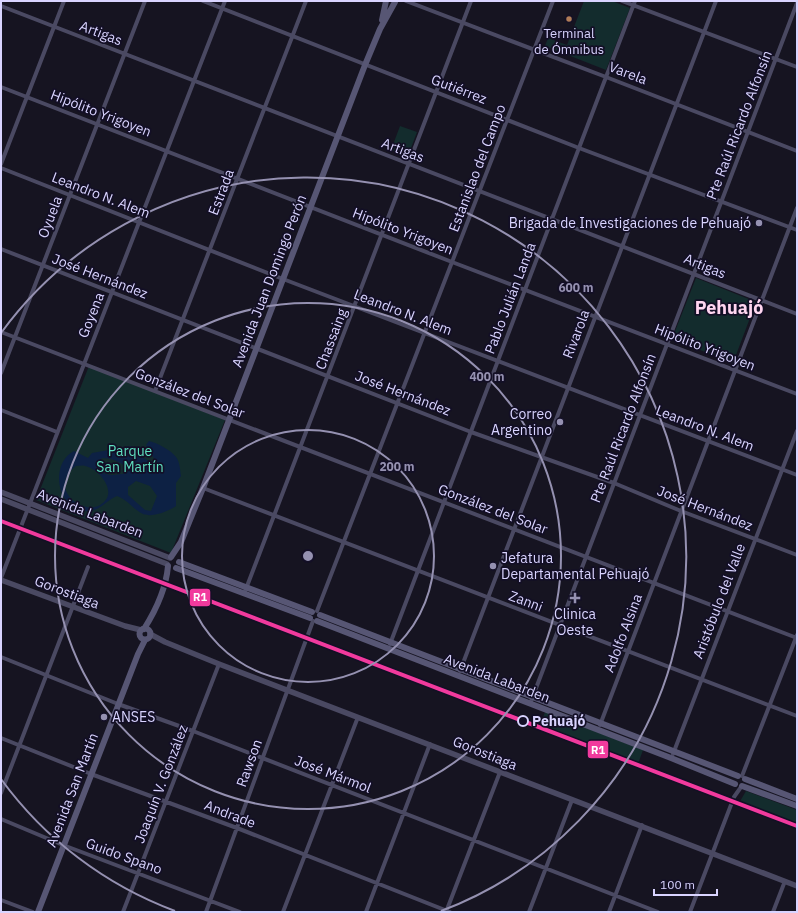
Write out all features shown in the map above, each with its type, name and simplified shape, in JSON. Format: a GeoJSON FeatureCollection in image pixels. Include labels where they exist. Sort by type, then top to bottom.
{"type":"FeatureCollection","features":[{"type":"Feature","properties":{"kind":"main road"},"geometry":{"type":"LineString","coordinates":[[387,1],[391,3],[396,2]]}},
{"type":"Feature","properties":{"kind":"main road","name":"Avenida Juan Domingo Perón"},"geometry":{"type":"LineString","coordinates":[[380,29],[387,1]]}},
{"type":"Feature","properties":{"kind":"main road","name":"Avenida Juan Domingo Perón"},"geometry":{"type":"LineString","coordinates":[[168,565],[170,557],[181,542],[203,488],[365,65],[380,29],[396,2]]}},
{"type":"Feature","properties":{"kind":"main road","name":"Avenida Juan Domingo Perón"},"geometry":{"type":"LineString","coordinates":[[179,561],[181,542]]}},
{"type":"Feature","properties":{"kind":"main road","name":"Avenida Labarden"},"geometry":{"type":"LineString","coordinates":[[170,557],[175,557],[179,561],[317,613],[389,645],[459,673],[673,755],[741,777],[797,799]]}},
{"type":"Feature","properties":{"kind":"main road","name":"Avenida San Martín"},"geometry":{"type":"LineString","coordinates":[[38,912],[152,616],[167,579],[179,561]]}},
{"type":"Feature","properties":{"kind":"main road","name":"Avenida Labarden"},"geometry":{"type":"LineString","coordinates":[[168,565],[314,620],[389,645]]}},
{"type":"Feature","properties":{"kind":"main road","name":"Avenida San Martín"},"geometry":{"type":"LineString","coordinates":[[167,579],[168,565]]}},
{"type":"Feature","properties":{"kind":"main road"},"geometry":{"type":"LineString","coordinates":[[314,620],[317,613]]}},
{"type":"Feature","properties":{"kind":"main road"},"geometry":{"type":"LineString","coordinates":[[314,620],[317,613]]}},
{"type":"Feature","properties":{"kind":"main road","name":"Avenida Labarden"},"geometry":{"type":"LineString","coordinates":[[673,755],[738,786],[797,806]]}},
{"type":"Feature","properties":{"kind":"main road"},"geometry":{"type":"LineString","coordinates":[[741,777],[745,783],[738,786],[735,780],[741,777]]}},
{"type":"Feature","properties":{"kind":"street"},"geometry":{"type":"LineString","coordinates":[[1,164],[64,1]]}},
{"type":"Feature","properties":{"kind":"street","name":"Oyuela"},"geometry":{"type":"LineString","coordinates":[[1,374],[145,1]]}},
{"type":"Feature","properties":{"kind":"street","name":"Gutiérrez"},"geometry":{"type":"LineString","coordinates":[[203,1],[579,148],[797,230]]}},
{"type":"Feature","properties":{"kind":"street","name":"Goyena"},"geometry":{"type":"LineString","coordinates":[[1,579],[225,1]]}},
{"type":"Feature","properties":{"kind":"street","name":"Estrada"},"geometry":{"type":"LineString","coordinates":[[155,391],[306,1]]}},
{"type":"Feature","properties":{"kind":"street","name":"Varela"},"geometry":{"type":"LineString","coordinates":[[406,1],[797,151]]}},
{"type":"Feature","properties":{"kind":"street","name":"Chassaing"},"geometry":{"type":"LineString","coordinates":[[244,594],[471,1]]}},
{"type":"Feature","properties":{"kind":"street","name":"Estanislao del Campo"},"geometry":{"type":"LineString","coordinates":[[317,613],[553,1]]}},
{"type":"Feature","properties":{"kind":"street"},"geometry":{"type":"LineString","coordinates":[[622,1],[634,3],[704,33],[776,58],[797,67]]}},
{"type":"Feature","properties":{"kind":"street","name":"Rivarola"},"geometry":{"type":"LineString","coordinates":[[459,673],[716,1]]}},
{"type":"Feature","properties":{"kind":"street","name":"Pablo Julián Landa"},"geometry":{"type":"LineString","coordinates":[[389,645],[634,3]]}},
{"type":"Feature","properties":{"kind":"street","name":"Pte Raúl Ricardo Alfonsín"},"geometry":{"type":"LineString","coordinates":[[531,700],[797,3]]}},
{"type":"Feature","properties":{"kind":"street","name":"Artigas"},"geometry":{"type":"LineString","coordinates":[[1,6],[797,314]]}},
{"type":"Feature","properties":{"kind":"street","name":"Hipólito Yrigoyen"},"geometry":{"type":"LineString","coordinates":[[1,87],[666,345],[797,394]]}},
{"type":"Feature","properties":{"kind":"street","name":"Leandro N. Alem"},"geometry":{"type":"LineString","coordinates":[[1,168],[283,279],[355,305],[797,475]]}},
{"type":"Feature","properties":{"kind":"street","name":"Adolfo Alsina"},"geometry":{"type":"LineString","coordinates":[[599,727],[797,208]]}},
{"type":"Feature","properties":{"kind":"street","name":"José Hernández"},"geometry":{"type":"LineString","coordinates":[[1,249],[398,404],[471,432],[614,483],[681,511],[756,538],[797,555]]}},
{"type":"Feature","properties":{"kind":"street","name":"González del Solar"},"geometry":{"type":"LineString","coordinates":[[1,332],[727,612],[797,637]]}},
{"type":"Feature","properties":{"kind":"street"},"geometry":{"type":"LineString","coordinates":[[1,410],[57,432]]}},
{"type":"Feature","properties":{"kind":"street","name":"Aristóbulo del Valle"},"geometry":{"type":"LineString","coordinates":[[673,755],[797,431]]}},
{"type":"Feature","properties":{"kind":"street","name":"Zanni"},"geometry":{"type":"LineString","coordinates":[[203,488],[797,716]]}},
{"type":"Feature","properties":{"kind":"street","name":"Avenida Labarden"},"geometry":{"type":"LineString","coordinates":[[1,492],[170,557]]}},
{"type":"Feature","properties":{"kind":"street","name":"Avenida Labarden"},"geometry":{"type":"LineString","coordinates":[[1,499],[168,565]]}},
{"type":"Feature","properties":{"kind":"street"},"geometry":{"type":"LineString","coordinates":[[1,794],[88,568]]}},
{"type":"Feature","properties":{"kind":"street","name":"Gorostiaga"},"geometry":{"type":"LineString","coordinates":[[1,579],[797,886]]}},
{"type":"Feature","properties":{"kind":"street","name":"Rawson"},"geometry":{"type":"LineString","coordinates":[[206,912],[314,620]]}},
{"type":"Feature","properties":{"kind":"street"},"geometry":{"type":"LineString","coordinates":[[741,777],[797,637]]}},
{"type":"Feature","properties":{"kind":"street","name":"José Mármol"},"geometry":{"type":"LineString","coordinates":[[1,657],[118,704],[193,731],[658,912]]}},
{"type":"Feature","properties":{"kind":"street","name":"Joaquín V. González"},"geometry":{"type":"LineString","coordinates":[[123,912],[219,664]]}},
{"type":"Feature","properties":{"kind":"street"},"geometry":{"type":"LineString","coordinates":[[283,912],[358,717]]}},
{"type":"Feature","properties":{"kind":"street","name":"Andrade"},"geometry":{"type":"LineString","coordinates":[[1,738],[91,774],[377,883],[447,912]]}},
{"type":"Feature","properties":{"kind":"street"},"geometry":{"type":"LineString","coordinates":[[366,912],[430,744]]}},
{"type":"Feature","properties":{"kind":"street"},"geometry":{"type":"LineString","coordinates":[[447,912],[500,772]]}},
{"type":"Feature","properties":{"kind":"street"},"geometry":{"type":"LineString","coordinates":[[690,912],[738,786]]}},
{"type":"Feature","properties":{"kind":"street"},"geometry":{"type":"LineString","coordinates":[[529,912],[572,800]]}},
{"type":"Feature","properties":{"kind":"street","name":"Guido Spano"},"geometry":{"type":"LineString","coordinates":[[1,819],[63,845],[138,872],[240,912]]}},
{"type":"Feature","properties":{"kind":"street"},"geometry":{"type":"LineString","coordinates":[[609,912],[642,825]]}},
{"type":"Feature","properties":{"kind":"street"},"geometry":{"type":"LineString","coordinates":[[773,912],[785,881]]}},
{"type":"Feature","properties":{"kind":"street"},"geometry":{"type":"LineString","coordinates":[[1,900],[32,912]]}},
{"type":"Feature","properties":{"kind":"green space"},"geometry":{"type":"Polygon","coordinates":[[[584,1],[612,1],[630,8],[606,70],[545,46],[548,38],[567,45],[584,1]]]}},
{"type":"Feature","properties":{"kind":"green space"},"geometry":{"type":"Polygon","coordinates":[[[400,126],[417,132],[408,156],[391,150],[400,126]]]}},
{"type":"Feature","properties":{"kind":"green space"},"geometry":{"type":"Polygon","coordinates":[[[696,278],[756,302],[733,363],[672,339],[696,278]]]}},
{"type":"Feature","properties":{"kind":"green space","name":"Parque San Martín"},"geometry":{"type":"Polygon","coordinates":[[[89,366],[225,420],[171,553],[36,500],[89,366]]]}},
{"type":"Feature","properties":{"kind":"green space"},"geometry":{"type":"Polygon","coordinates":[[[545,712],[643,750],[638,764],[540,726],[545,712]]]}},
{"type":"Feature","properties":{"kind":"green space"},"geometry":{"type":"Polygon","coordinates":[[[746,791],[797,810],[797,825],[739,803],[746,791]]]}},
{"type":"Feature","properties":{"kind":"water"},"geometry":{"type":"Polygon","coordinates":[[[149,441],[156,443],[174,454],[177,459],[180,466],[181,476],[176,483],[176,506],[160,513],[147,515],[143,514],[117,496],[98,508],[89,511],[75,508],[67,502],[62,494],[59,474],[66,457],[74,451],[88,458],[92,453],[131,446],[140,456],[151,462],[155,460],[146,445],[149,441]],[[102,458],[97,464],[98,470],[105,474],[115,475],[127,473],[129,469],[116,461],[102,458]],[[76,466],[67,475],[65,485],[67,494],[82,506],[91,507],[100,505],[107,498],[108,488],[106,483],[99,474],[90,467],[76,466]],[[136,481],[128,487],[128,495],[145,510],[151,511],[157,496],[150,486],[136,481]]]}},
{"type":"Feature","properties":{"kind":"transit line","name":"R1"},"geometry":{"type":"LineString","coordinates":[[1,521],[797,826]]}},
{"type":"Feature","properties":{"kind":"place","name":"Terminal de Ómnibus"},"geometry":{"type":"Point","coordinates":[569,19]}},
{"type":"Feature","properties":{"kind":"place","name":"Brigada de Investigaciones de Pehuajó"},"geometry":{"type":"Point","coordinates":[759,223]}},
{"type":"Feature","properties":{"kind":"place","name":"Correo Argentino"},"geometry":{"type":"Point","coordinates":[560,422]}},
{"type":"Feature","properties":{"kind":"place","name":"Jefatura Departamental Pehuajó"},"geometry":{"type":"Point","coordinates":[493,566]}},
{"type":"Feature","properties":{"kind":"place","name":"Clinica Oeste"},"geometry":{"type":"Point","coordinates":[575,598]}},
{"type":"Feature","properties":{"kind":"place","name":"ANSES"},"geometry":{"type":"Point","coordinates":[104,717]}},
{"type":"Feature","properties":{"kind":"place","name":"Pehuajó"},"geometry":{"type":"Point","coordinates":[523,721]}},
{"type":"Feature","properties":{"kind":"district","name":"Pehuajó"},"geometry":{"type":"Point","coordinates":[729,307]}}]}
